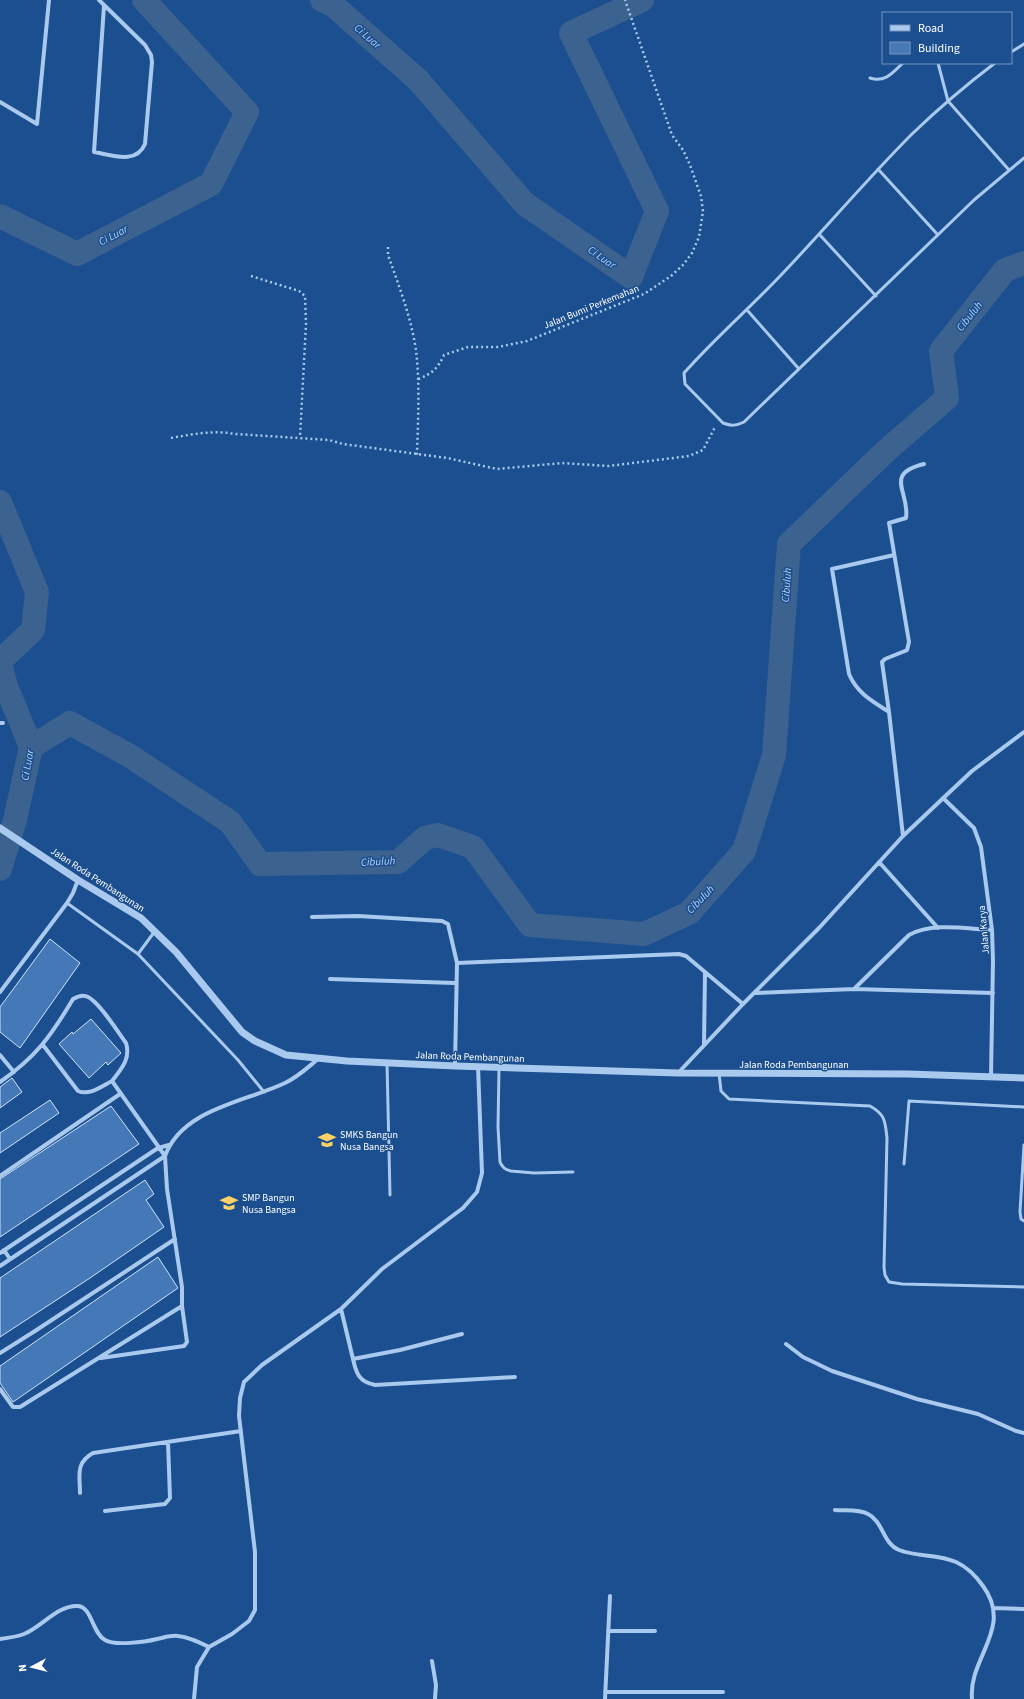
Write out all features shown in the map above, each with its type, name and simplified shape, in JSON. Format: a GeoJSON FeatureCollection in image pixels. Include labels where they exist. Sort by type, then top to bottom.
{"type":"FeatureCollection","features":[{"type":"Feature","properties":{"kind":"street"},"geometry":{"type":"LineString","coordinates":[[0,102],[37,124],[49,0]]}},
{"type":"Feature","properties":{"kind":"street"},"geometry":{"type":"LineString","coordinates":[[98,0],[145,45],[151,55],[152,62],[145,144],[142,151],[130,158],[94,152],[104,6]]}},
{"type":"Feature","properties":{"kind":"street"},"geometry":{"type":"LineString","coordinates":[[903,836],[882,662],[885,659],[905,651],[909,642],[889,523],[905,519],[907,516],[901,484],[902,476],[907,471],[924,464]]}},
{"type":"Feature","properties":{"kind":"street"},"geometry":{"type":"LineString","coordinates":[[888,712],[859,692],[848,674],[832,569],[894,555]]}},
{"type":"Feature","properties":{"kind":"street"},"geometry":{"type":"LineString","coordinates":[[678,1073],[743,1004],[819,928],[903,836],[972,771],[1024,732]]}},
{"type":"Feature","properties":{"kind":"street","name":"Jalan Karya"},"geometry":{"type":"LineString","coordinates":[[943,798],[974,828],[978,835],[981,847],[992,930],[993,993],[991,1076]]}},
{"type":"Feature","properties":{"kind":"street","name":"Jalan Roda Pembangunan"},"geometry":{"type":"LineString","coordinates":[[0,828],[78,880],[130,910],[155,931],[176,952],[242,1032],[255,1042],[286,1055],[318,1059],[455,1066],[678,1073],[908,1074],[1024,1078]]}},
{"type":"Feature","properties":{"kind":"street"},"geometry":{"type":"LineString","coordinates":[[879,862],[938,928]]}},
{"type":"Feature","properties":{"kind":"street"},"geometry":{"type":"LineString","coordinates":[[0,992],[67,903],[78,880]]}},
{"type":"Feature","properties":{"kind":"street"},"geometry":{"type":"LineString","coordinates":[[312,917],[358,916],[446,922],[450,927],[457,963],[455,983],[455,1066]]}},
{"type":"Feature","properties":{"kind":"street"},"geometry":{"type":"LineString","coordinates":[[854,989],[909,935],[916,931],[938,928],[992,930]]}},
{"type":"Feature","properties":{"kind":"street"},"geometry":{"type":"LineString","coordinates":[[457,963],[679,954],[686,956],[743,1004]]}},
{"type":"Feature","properties":{"kind":"street"},"geometry":{"type":"LineString","coordinates":[[704,1046],[705,972]]}},
{"type":"Feature","properties":{"kind":"street"},"geometry":{"type":"LineString","coordinates":[[330,979],[455,983]]}},
{"type":"Feature","properties":{"kind":"street"},"geometry":{"type":"LineString","coordinates":[[755,993],[854,989],[993,993]]}},
{"type":"Feature","properties":{"kind":"street"},"geometry":{"type":"LineString","coordinates":[[0,1082],[14,1072],[43,1045],[74,999],[78,996],[89,997],[96,1002],[126,1043],[128,1050],[126,1061],[112,1081],[89,1093],[84,1093],[78,1090],[43,1045]]}},
{"type":"Feature","properties":{"kind":"street"},"geometry":{"type":"LineString","coordinates":[[0,1055],[14,1072]]}},
{"type":"Feature","properties":{"kind":"street"},"geometry":{"type":"LineString","coordinates":[[99,1358],[184,1346],[187,1342],[182,1306],[182,1287],[167,1189],[165,1156],[169,1145],[184,1128],[214,1109],[264,1092],[297,1077],[318,1059]]}},
{"type":"Feature","properties":{"kind":"street"},"geometry":{"type":"LineString","coordinates":[[194,1699],[197,1667],[209,1647],[232,1634],[249,1621],[255,1610],[255,1552],[239,1416],[240,1398],[244,1382],[262,1365],[341,1309],[382,1269],[463,1208],[477,1192],[482,1173],[478,1066]]}},
{"type":"Feature","properties":{"kind":"street"},"geometry":{"type":"LineString","coordinates":[[112,1081],[165,1156]]}},
{"type":"Feature","properties":{"kind":"street"},"geometry":{"type":"LineString","coordinates":[[0,1176],[120,1094]]}},
{"type":"Feature","properties":{"kind":"street"},"geometry":{"type":"LineString","coordinates":[[10,1259],[2,1252],[159,1148],[169,1145]]}},
{"type":"Feature","properties":{"kind":"street"},"geometry":{"type":"LineString","coordinates":[[0,1266],[165,1156]]}},
{"type":"Feature","properties":{"kind":"street"},"geometry":{"type":"LineString","coordinates":[[0,1353],[175,1239]]}},
{"type":"Feature","properties":{"kind":"street"},"geometry":{"type":"LineString","coordinates":[[0,1389],[13,1407],[20,1407],[182,1306]]}},
{"type":"Feature","properties":{"kind":"street"},"geometry":{"type":"LineString","coordinates":[[341,1309],[356,1372],[362,1380],[375,1385],[515,1377]]}},
{"type":"Feature","properties":{"kind":"street"},"geometry":{"type":"LineString","coordinates":[[353,1359],[400,1350],[462,1334]]}},
{"type":"Feature","properties":{"kind":"street"},"geometry":{"type":"LineString","coordinates":[[786,1344],[803,1357],[832,1371],[917,1399],[978,1414],[1016,1432],[1024,1434]]}},
{"type":"Feature","properties":{"kind":"street"},"geometry":{"type":"LineString","coordinates":[[80,1493],[80,1468],[82,1461],[86,1456],[93,1453],[241,1431]]}},
{"type":"Feature","properties":{"kind":"street"},"geometry":{"type":"LineString","coordinates":[[105,1511],[165,1504],[170,1498],[168,1442]]}},
{"type":"Feature","properties":{"kind":"street"},"geometry":{"type":"LineString","coordinates":[[835,1510],[868,1514],[877,1521],[890,1544],[898,1550],[912,1554],[941,1557],[963,1566],[971,1572],[989,1595],[993,1608],[991,1636],[978,1665],[972,1699]]}},
{"type":"Feature","properties":{"kind":"street"},"geometry":{"type":"LineString","coordinates":[[605,1699],[610,1596]]}},
{"type":"Feature","properties":{"kind":"street"},"geometry":{"type":"LineString","coordinates":[[0,1639],[25,1634],[52,1615],[77,1606],[84,1608],[99,1635],[105,1641],[114,1643],[150,1641],[176,1636],[191,1638],[209,1647]]}},
{"type":"Feature","properties":{"kind":"street"},"geometry":{"type":"LineString","coordinates":[[993,1608],[1024,1609]]}},
{"type":"Feature","properties":{"kind":"street"},"geometry":{"type":"LineString","coordinates":[[608,1631],[655,1631]]}},
{"type":"Feature","properties":{"kind":"street"},"geometry":{"type":"LineString","coordinates":[[432,1661],[436,1685],[435,1699]]}},
{"type":"Feature","properties":{"kind":"street"},"geometry":{"type":"LineString","coordinates":[[605,1692],[723,1692]]}},
{"type":"Feature","properties":{"kind":"lane"},"geometry":{"type":"LineString","coordinates":[[1012,51],[1024,44]]}},
{"type":"Feature","properties":{"kind":"lane"},"geometry":{"type":"LineString","coordinates":[[870,78],[877,80],[885,79],[902,64]]}},
{"type":"Feature","properties":{"kind":"lane"},"geometry":{"type":"LineString","coordinates":[[938,64],[948,101],[1009,170]]}},
{"type":"Feature","properties":{"kind":"lane"},"geometry":{"type":"LineString","coordinates":[[994,64],[948,101],[878,169],[747,310],[713,341],[684,373],[685,384],[723,423],[731,426],[744,422],[974,200],[1024,158]]}},
{"type":"Feature","properties":{"kind":"lane"},"geometry":{"type":"LineString","coordinates":[[878,169],[938,235]]}},
{"type":"Feature","properties":{"kind":"lane"},"geometry":{"type":"LineString","coordinates":[[819,234],[876,296]]}},
{"type":"Feature","properties":{"kind":"lane"},"geometry":{"type":"LineString","coordinates":[[747,310],[799,369]]}},
{"type":"Feature","properties":{"kind":"lane"},"geometry":{"type":"LineString","coordinates":[[67,903],[138,954],[238,1060],[264,1092]]}},
{"type":"Feature","properties":{"kind":"lane"},"geometry":{"type":"LineString","coordinates":[[138,954],[155,931]]}},
{"type":"Feature","properties":{"kind":"lane"},"geometry":{"type":"LineString","coordinates":[[387,1062],[390,1195]]}},
{"type":"Feature","properties":{"kind":"lane"},"geometry":{"type":"LineString","coordinates":[[500,1067],[498,1126],[500,1162],[502,1166],[511,1171],[534,1173],[573,1172]]}},
{"type":"Feature","properties":{"kind":"lane"},"geometry":{"type":"LineString","coordinates":[[719,1073],[721,1091],[730,1099],[870,1106],[880,1112],[885,1121],[887,1138],[884,1267],[885,1275],[889,1282],[902,1284],[1024,1287]]}},
{"type":"Feature","properties":{"kind":"lane"},"geometry":{"type":"LineString","coordinates":[[904,1164],[909,1101],[1024,1107]]}},
{"type":"Feature","properties":{"kind":"lane"},"geometry":{"type":"LineString","coordinates":[[1024,1146],[1020,1212],[1021,1220],[1024,1221]]}},
{"type":"Feature","properties":{"kind":"path","name":"Jalan Bumi Perkemahan"},"geometry":{"type":"LineString","coordinates":[[418,379],[430,375],[439,366],[444,355],[468,347],[498,346],[527,341],[644,294],[671,276],[692,252],[700,231],[703,211],[701,196],[683,150],[672,135],[625,0]]}},
{"type":"Feature","properties":{"kind":"path"},"geometry":{"type":"LineString","coordinates":[[388,247],[388,255],[405,303],[412,328],[415,347],[418,379],[417,454]]}},
{"type":"Feature","properties":{"kind":"path"},"geometry":{"type":"LineString","coordinates":[[251,276],[298,291],[305,296],[306,324],[300,437]]}},
{"type":"Feature","properties":{"kind":"path"},"geometry":{"type":"LineString","coordinates":[[171,438],[202,432],[300,437],[447,458],[497,469],[562,463],[609,466],[689,456],[703,450],[714,429],[723,423]]}},
{"type":"Feature","properties":{"kind":"building"},"geometry":{"type":"Polygon","coordinates":[[[50,939],[80,963],[20,1048],[0,1032],[0,1007],[50,939]]]}},
{"type":"Feature","properties":{"kind":"building"},"geometry":{"type":"Polygon","coordinates":[[[91,1019],[121,1053],[108,1065],[106,1062],[89,1078],[59,1044],[72,1032],[73,1034],[91,1019]]]}},
{"type":"Feature","properties":{"kind":"building"},"geometry":{"type":"Polygon","coordinates":[[[12,1078],[22,1092],[0,1108],[0,1087],[12,1078]]]}},
{"type":"Feature","properties":{"kind":"building"},"geometry":{"type":"Polygon","coordinates":[[[50,1100],[59,1113],[0,1153],[0,1133],[50,1100]]]}},
{"type":"Feature","properties":{"kind":"building"},"geometry":{"type":"Polygon","coordinates":[[[111,1106],[139,1144],[0,1237],[0,1179],[111,1106]]]}},
{"type":"Feature","properties":{"kind":"building"},"geometry":{"type":"Polygon","coordinates":[[[145,1180],[154,1194],[146,1200],[164,1227],[0,1337],[0,1278],[145,1180]]]}},
{"type":"Feature","properties":{"kind":"building"},"geometry":{"type":"Polygon","coordinates":[[[158,1257],[178,1288],[13,1402],[0,1383],[0,1366],[158,1257]]]}},
{"type":"Feature","properties":{"kind":"waterway","name":"Ci Luar"},"geometry":{"type":"LineString","coordinates":[[0,216],[77,254],[211,184],[247,112],[144,0]]}},
{"type":"Feature","properties":{"kind":"waterway","name":"Ci Luar"},"geometry":{"type":"LineString","coordinates":[[322,0],[333,5],[418,80],[525,204],[631,277],[657,211],[571,33],[642,0]]}},
{"type":"Feature","properties":{"kind":"waterway","name":"Cibuluh"},"geometry":{"type":"LineString","coordinates":[[31,747],[70,723],[130,756],[230,822],[260,864],[398,862],[425,838],[438,835],[473,847],[530,925],[644,934],[689,913],[744,851],[774,755],[789,544],[887,450],[947,398],[941,351],[1005,270],[1024,263]]}},
{"type":"Feature","properties":{"kind":"waterway","name":"Ci Luar"},"geometry":{"type":"LineString","coordinates":[[0,502],[37,592],[33,630],[0,661]]}},
{"type":"Feature","properties":{"kind":"waterway","name":"Ci Luar"},"geometry":{"type":"LineString","coordinates":[[0,664],[6,686],[31,747],[15,820],[0,869]]}},
{"type":"Feature","properties":{"kind":"place","name":"SMKS Bangun Nusa Bangsa"},"geometry":{"type":"Point","coordinates":[327,1140]}},
{"type":"Feature","properties":{"kind":"place","name":"SMP Bangun Nusa Bangsa"},"geometry":{"type":"Point","coordinates":[229,1203]}}]}
